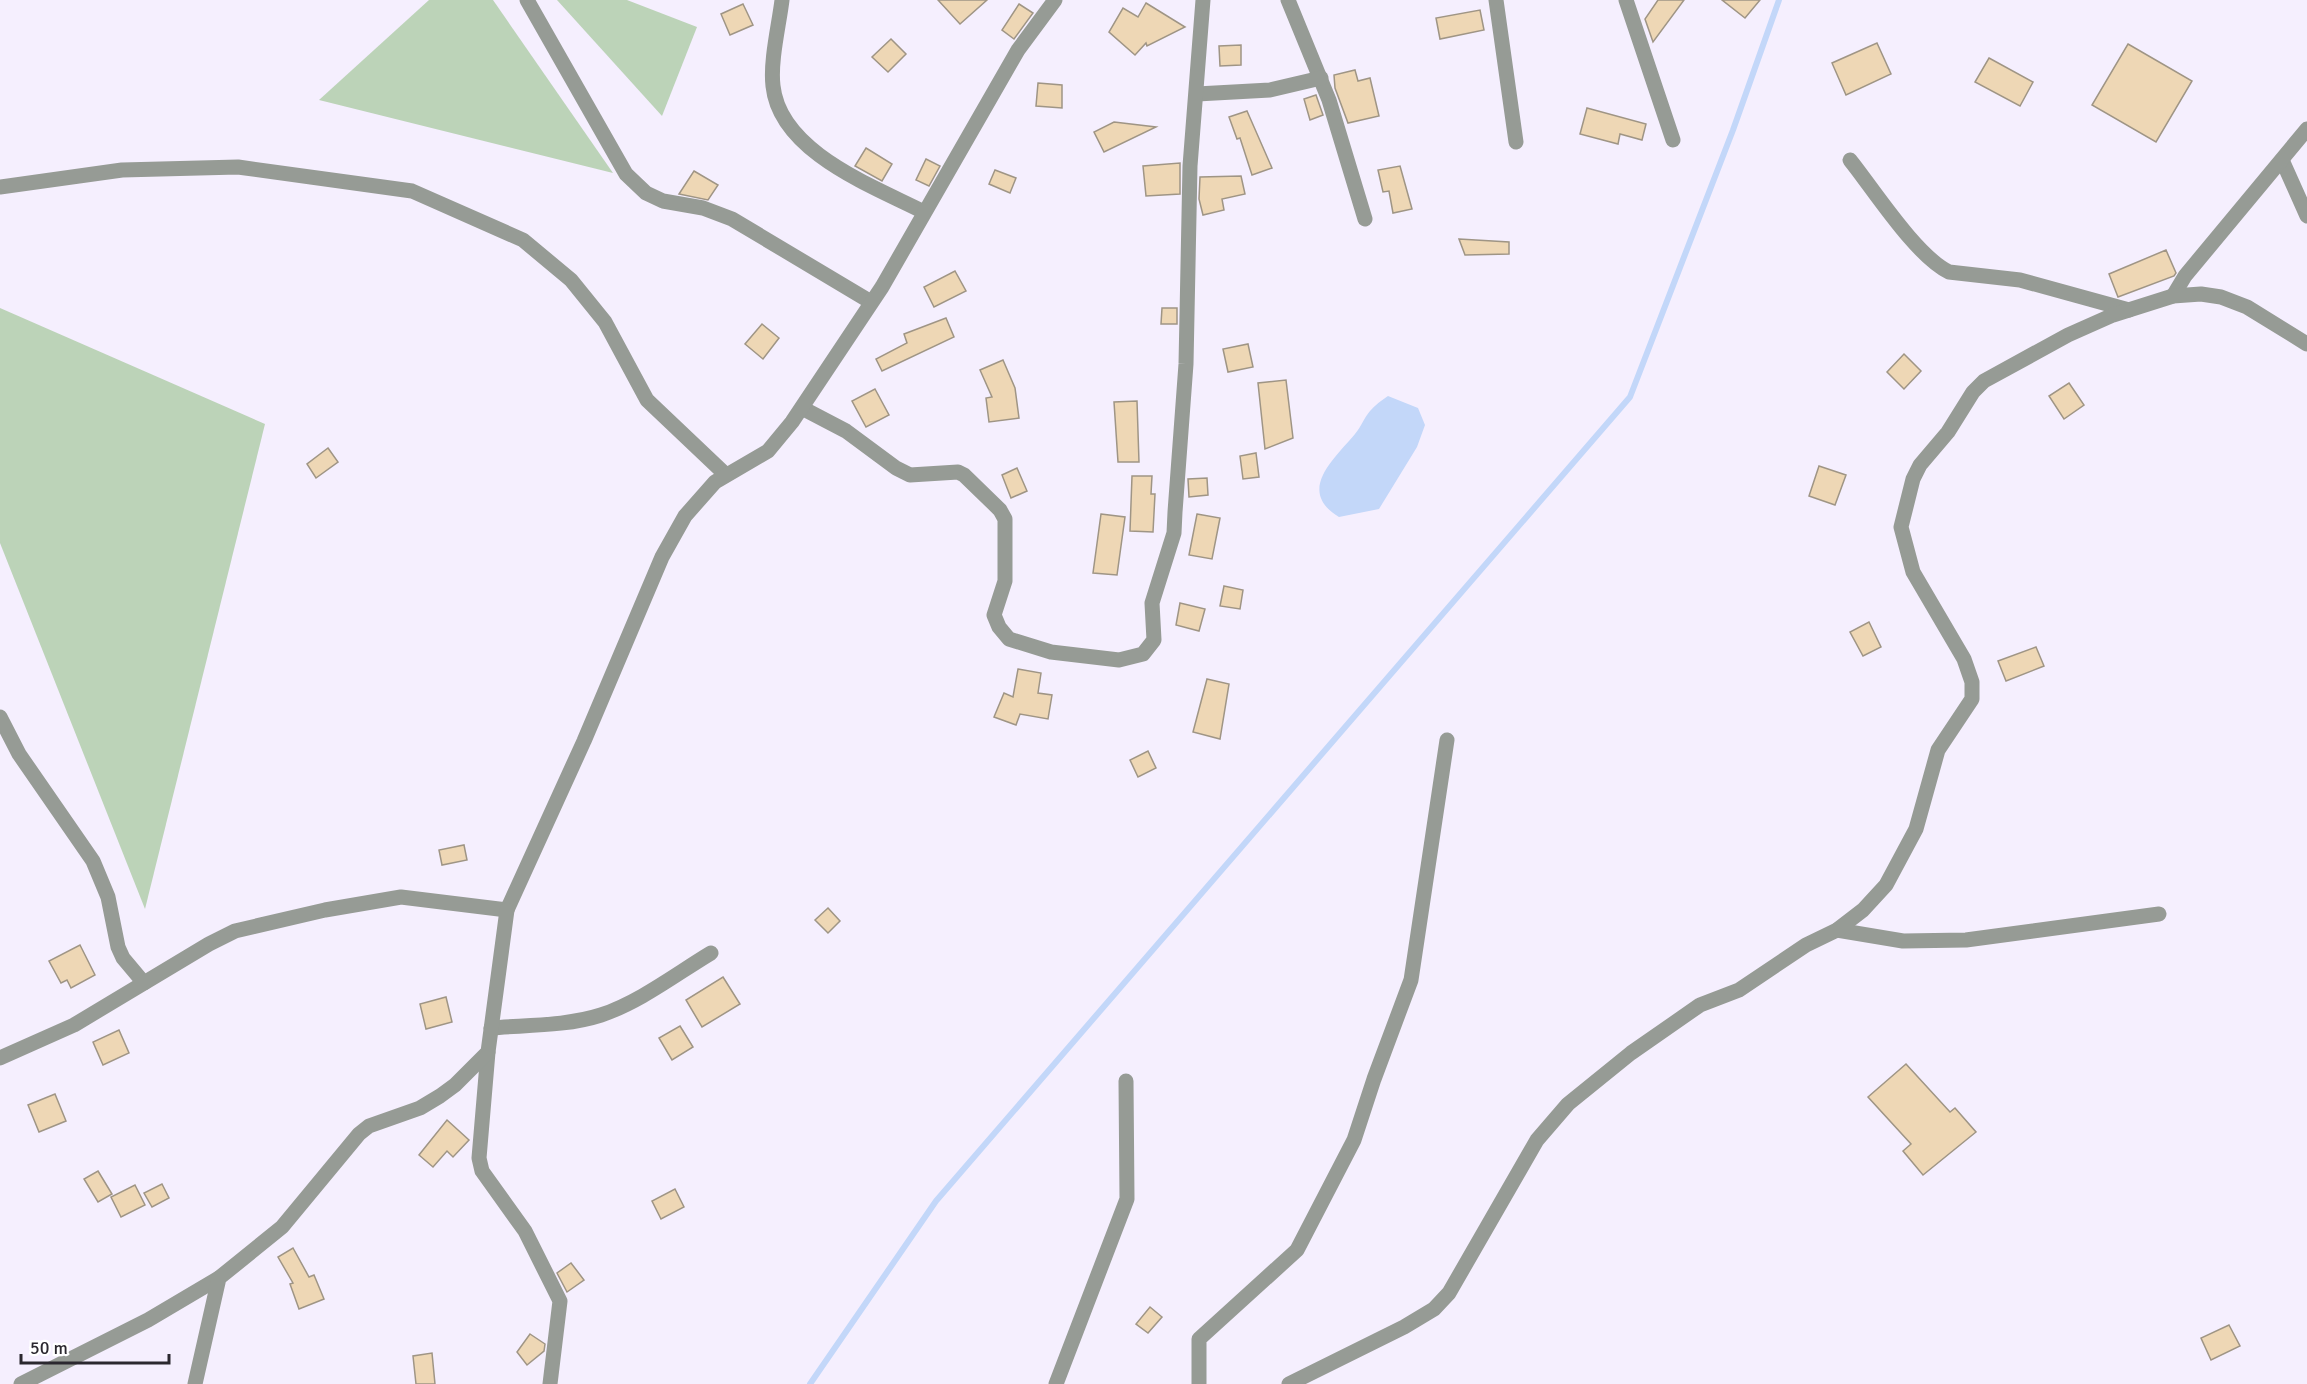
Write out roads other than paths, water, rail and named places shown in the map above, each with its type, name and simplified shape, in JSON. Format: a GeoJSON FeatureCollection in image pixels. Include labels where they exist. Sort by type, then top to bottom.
{"type":"FeatureCollection","features":[{"type":"Feature","properties":{"kind":"street"},"geometry":{"type":"LineString","coordinates":[[528,0],[626,174],[646,193],[663,201],[703,208],[732,219],[871,302]]}},
{"type":"Feature","properties":{"kind":"street"},"geometry":{"type":"LineString","coordinates":[[782,0],[772,84],[777,110],[824,160],[924,212]]}},
{"type":"Feature","properties":{"kind":"street"},"geometry":{"type":"LineString","coordinates":[[550,1384],[560,1302],[525,1231],[482,1171],[480,1158],[488,1052],[507,910],[584,741],[662,557],[694,502],[725,474],[768,451],[780,440],[871,302],[1012,60],[1055,0]]}},
{"type":"Feature","properties":{"kind":"street"},"geometry":{"type":"LineString","coordinates":[[802,408],[846,431],[896,468],[910,475],[958,472],[964,475],[1000,510],[1005,525],[1005,581],[994,615],[999,627],[1009,639],[1051,652],[1119,660],[1143,654],[1154,640],[1152,603],[1174,533],[1186,364],[1190,166],[1203,0]]}},
{"type":"Feature","properties":{"kind":"street"},"geometry":{"type":"LineString","coordinates":[[1288,0],[1321,78],[1365,219]]}},
{"type":"Feature","properties":{"kind":"street"},"geometry":{"type":"LineString","coordinates":[[1496,0],[1516,142]]}},
{"type":"Feature","properties":{"kind":"street"},"geometry":{"type":"LineString","coordinates":[[1626,0],[1674,140]]}},
{"type":"Feature","properties":{"kind":"street"},"geometry":{"type":"LineString","coordinates":[[1197,94],[1270,90],[1321,78]]}},
{"type":"Feature","properties":{"kind":"street"},"geometry":{"type":"LineString","coordinates":[[2173,296],[2186,276],[2307,129]]}},
{"type":"Feature","properties":{"kind":"street"},"geometry":{"type":"LineString","coordinates":[[1850,160],[1917,245],[1939,267],[1949,272],[2039,284],[2129,310]]}},
{"type":"Feature","properties":{"kind":"street"},"geometry":{"type":"LineString","coordinates":[[2282,160],[2307,216]]}},
{"type":"Feature","properties":{"kind":"street"},"geometry":{"type":"LineString","coordinates":[[0,187],[122,170],[238,167],[412,191],[524,240],[571,280],[605,322],[647,400],[725,474]]}},
{"type":"Feature","properties":{"kind":"street"},"geometry":{"type":"LineString","coordinates":[[1289,1384],[1347,1353],[1404,1327],[1434,1309],[1449,1293],[1537,1140],[1568,1104],[1631,1053],[1700,1005],[1740,990],[1806,945],[1837,930],[1863,910],[1886,885],[1916,829],[1938,750],[1972,699],[1972,682],[1964,659],[1913,572],[1901,527],[1913,479],[1920,465],[1984,381],[2068,335],[2129,310],[2173,296],[2201,294],[2221,297],[2247,307],[2307,344]]}},
{"type":"Feature","properties":{"kind":"street"},"geometry":{"type":"LineString","coordinates":[[0,717],[19,754],[93,861],[108,897],[118,947],[123,958],[144,983]]}},
{"type":"Feature","properties":{"kind":"street"},"geometry":{"type":"LineString","coordinates":[[1199,1384],[1199,1339],[1297,1250],[1354,1140],[1411,980],[1447,740]]}},
{"type":"Feature","properties":{"kind":"street"},"geometry":{"type":"LineString","coordinates":[[0,1058],[74,1025],[235,931],[325,910],[408,897],[507,910]]}},
{"type":"Feature","properties":{"kind":"street"},"geometry":{"type":"LineString","coordinates":[[1837,930],[1903,941],[1966,940],[2159,914]]}},
{"type":"Feature","properties":{"kind":"street"},"geometry":{"type":"LineString","coordinates":[[491,1028],[566,1021],[601,1015],[711,953]]}},
{"type":"Feature","properties":{"kind":"street"},"geometry":{"type":"LineString","coordinates":[[21,1384],[148,1320],[238,1265],[282,1227],[359,1134],[369,1126],[420,1108],[440,1096],[455,1085],[488,1052]]}},
{"type":"Feature","properties":{"kind":"street"},"geometry":{"type":"LineString","coordinates":[[1056,1384],[1127,1199],[1126,1081]]}},
{"type":"Feature","properties":{"kind":"street"},"geometry":{"type":"LineString","coordinates":[[195,1384],[219,1278]]}},
{"type":"Feature","properties":{"kind":"water"},"geometry":{"type":"Polygon","coordinates":[[[1388,396],[1418,408],[1425,425],[1417,447],[1379,509],[1339,517],[1326,507],[1320,497],[1323,475],[1370,411],[1388,396]]]}},
{"type":"Feature","properties":{"kind":"waterway"},"geometry":{"type":"LineString","coordinates":[[810,1384],[936,1201],[1630,397],[1733,130],[1779,0]]}}]}
